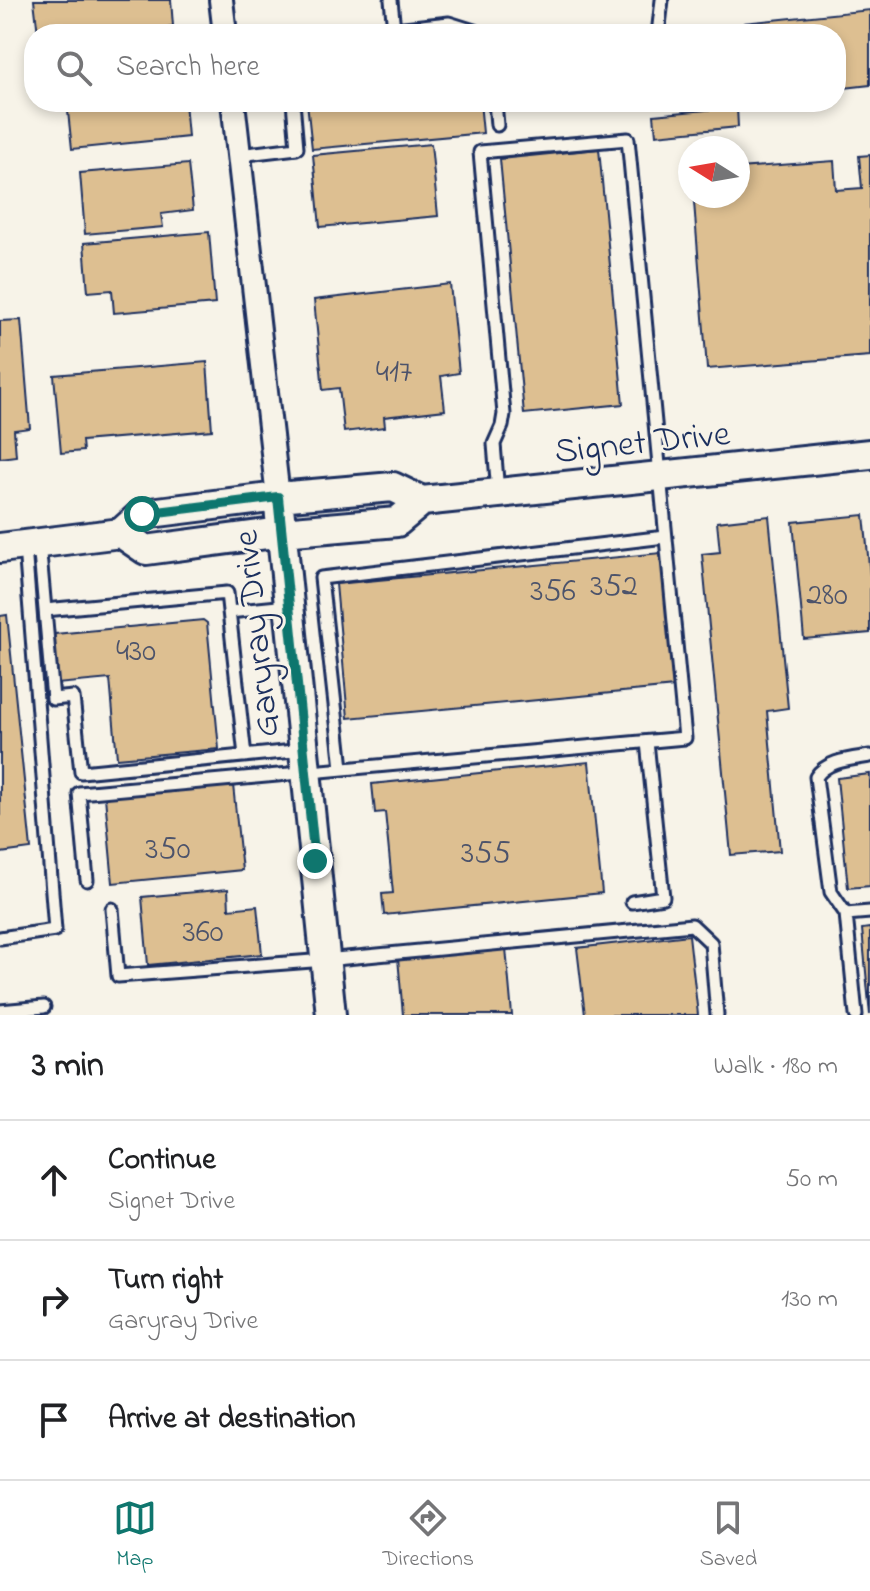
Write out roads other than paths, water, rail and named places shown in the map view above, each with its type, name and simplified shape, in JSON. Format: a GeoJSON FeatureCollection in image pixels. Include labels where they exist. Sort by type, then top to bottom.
{"type":"FeatureCollection","features":[{"type":"Feature","properties":{"kind":"street"},"geometry":{"type":"LineString","coordinates":[[221,0],[224,24]]}},
{"type":"Feature","properties":{"kind":"street","name":"Garyray Drive"},"geometry":{"type":"LineString","coordinates":[[234,112],[290,606],[331,1015]]}},
{"type":"Feature","properties":{"kind":"street","name":"Signet Drive"},"geometry":{"type":"LineString","coordinates":[[21,545],[121,533],[142,514],[278,497],[393,487],[422,501],[870,458]]}},
{"type":"Feature","properties":{"kind":"street","name":"Signet Drive"},"geometry":{"type":"LineString","coordinates":[[121,533],[146,550],[282,532],[397,522],[422,501]]}},
{"type":"Feature","properties":{"kind":"lane"},"geometry":{"type":"LineString","coordinates":[[391,0],[393,24]]}},
{"type":"Feature","properties":{"kind":"lane"},"geometry":{"type":"LineString","coordinates":[[659,24],[662,0]]}},
{"type":"Feature","properties":{"kind":"lane"},"geometry":{"type":"LineString","coordinates":[[239,155],[297,148],[294,112]]}},
{"type":"Feature","properties":{"kind":"lane"},"geometry":{"type":"LineString","coordinates":[[496,112],[497,125]]}},
{"type":"Feature","properties":{"kind":"lane"},"geometry":{"type":"LineString","coordinates":[[21,545],[45,610],[53,699],[73,697],[81,772],[245,756],[342,768],[685,738],[628,139],[480,152],[504,414],[494,444],[498,493]]}},
{"type":"Feature","properties":{"kind":"lane"},"geometry":{"type":"LineString","coordinates":[[342,768],[321,578],[665,537]]}},
{"type":"Feature","properties":{"kind":"lane"},"geometry":{"type":"LineString","coordinates":[[0,938],[55,930],[21,545]]}},
{"type":"Feature","properties":{"kind":"lane"},"geometry":{"type":"LineString","coordinates":[[45,610],[227,593],[245,756]]}},
{"type":"Feature","properties":{"kind":"lane"},"geometry":{"type":"LineString","coordinates":[[229,612],[290,606]]}},
{"type":"Feature","properties":{"kind":"lane"},"geometry":{"type":"LineString","coordinates":[[632,902],[663,897],[647,742]]}},
{"type":"Feature","properties":{"kind":"lane"},"geometry":{"type":"LineString","coordinates":[[856,1015],[846,914],[831,892],[816,777],[829,765],[870,756]]}},
{"type":"Feature","properties":{"kind":"lane"},"geometry":{"type":"LineString","coordinates":[[87,880],[79,793],[305,762]]}},
{"type":"Feature","properties":{"kind":"lane"},"geometry":{"type":"LineString","coordinates":[[112,909],[118,976],[692,925],[711,943],[717,1015]]}},
{"type":"Feature","properties":{"kind":"lane"},"geometry":{"type":"LineString","coordinates":[[846,914],[870,912]]}},
{"type":"Feature","properties":{"kind":"lane"},"geometry":{"type":"LineString","coordinates":[[0,1011],[44,1007]]}}]}
